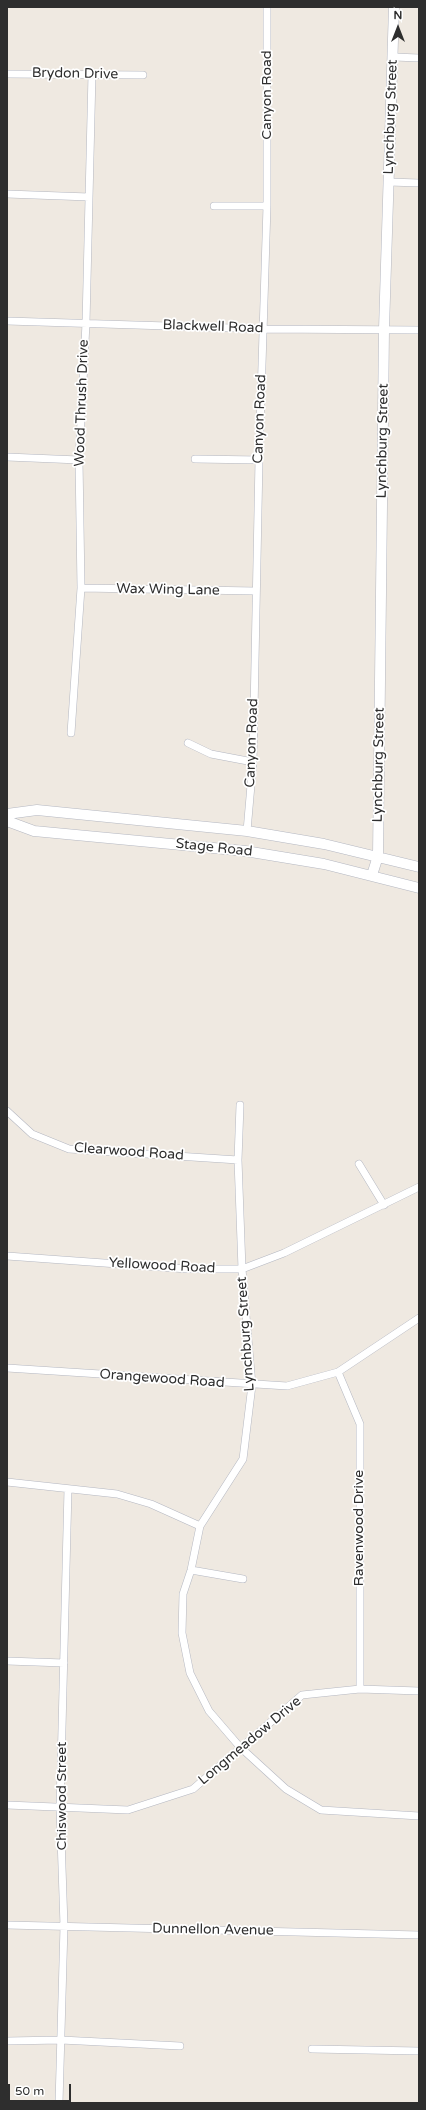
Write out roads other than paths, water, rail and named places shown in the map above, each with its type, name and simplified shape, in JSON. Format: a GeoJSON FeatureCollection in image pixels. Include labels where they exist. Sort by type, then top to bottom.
{"type":"FeatureCollection","features":[{"type":"Feature","properties":{"kind":"street","name":"Canyon Road"},"geometry":{"type":"LineString","coordinates":[[247,831],[253,762],[259,460],[267,206],[267,7]]}},
{"type":"Feature","properties":{"kind":"street","name":"Lynchburg Street"},"geometry":{"type":"LineString","coordinates":[[372,875],[378,856],[384,329],[394,58],[394,7]]}},
{"type":"Feature","properties":{"kind":"street"},"geometry":{"type":"LineString","coordinates":[[394,58],[419,58]]}},
{"type":"Feature","properties":{"kind":"street","name":"Brydon Drive"},"geometry":{"type":"LineString","coordinates":[[7,74],[143,75]]}},
{"type":"Feature","properties":{"kind":"street","name":"Wood Thrush Drive"},"geometry":{"type":"LineString","coordinates":[[71,733],[81,588],[79,460],[86,323],[92,74]]}},
{"type":"Feature","properties":{"kind":"street"},"geometry":{"type":"LineString","coordinates":[[389,182],[419,183]]}},
{"type":"Feature","properties":{"kind":"street"},"geometry":{"type":"LineString","coordinates":[[7,194],[89,196]]}},
{"type":"Feature","properties":{"kind":"street"},"geometry":{"type":"LineString","coordinates":[[214,206],[267,206]]}},
{"type":"Feature","properties":{"kind":"street","name":"Blackwell Road"},"geometry":{"type":"LineString","coordinates":[[7,321],[264,329],[419,330]]}},
{"type":"Feature","properties":{"kind":"street"},"geometry":{"type":"LineString","coordinates":[[7,457],[79,460]]}},
{"type":"Feature","properties":{"kind":"street"},"geometry":{"type":"LineString","coordinates":[[195,459],[259,460]]}},
{"type":"Feature","properties":{"kind":"street","name":"Wax Wing Lane"},"geometry":{"type":"LineString","coordinates":[[81,588],[256,591]]}},
{"type":"Feature","properties":{"kind":"street"},"geometry":{"type":"LineString","coordinates":[[188,743],[211,754],[253,762]]}},
{"type":"Feature","properties":{"kind":"street","name":"Stage Road"},"geometry":{"type":"LineString","coordinates":[[7,814],[37,810],[247,831],[324,844],[419,867]]}},
{"type":"Feature","properties":{"kind":"street","name":"Stage Road"},"geometry":{"type":"LineString","coordinates":[[7,821],[34,831],[245,850],[324,864],[419,888]]}},
{"type":"Feature","properties":{"kind":"street","name":"Lynchburg Street"},"geometry":{"type":"LineString","coordinates":[[240,1105],[238,1160],[242,1268],[252,1385],[243,1459],[200,1526],[191,1570],[183,1594],[182,1633],[190,1673],[209,1711],[240,1748],[286,1790],[321,1810],[419,1816]]}},
{"type":"Feature","properties":{"kind":"street","name":"Clearwood Road"},"geometry":{"type":"LineString","coordinates":[[7,1111],[32,1134],[69,1149],[238,1160]]}},
{"type":"Feature","properties":{"kind":"street"},"geometry":{"type":"LineString","coordinates":[[359,1164],[384,1205]]}},
{"type":"Feature","properties":{"kind":"street","name":"Yellowood Road"},"geometry":{"type":"LineString","coordinates":[[7,1256],[187,1269],[242,1268],[284,1253],[419,1187]]}},
{"type":"Feature","properties":{"kind":"street","name":"Orangewood Road"},"geometry":{"type":"LineString","coordinates":[[7,1368],[252,1385],[287,1386],[338,1372],[419,1318]]}},
{"type":"Feature","properties":{"kind":"street","name":"Ravenwood Drive"},"geometry":{"type":"LineString","coordinates":[[338,1372],[360,1424],[360,1689]]}},
{"type":"Feature","properties":{"kind":"street"},"geometry":{"type":"LineString","coordinates":[[7,1482],[116,1494],[151,1504],[200,1526]]}},
{"type":"Feature","properties":{"kind":"street","name":"Chiswood Street"},"geometry":{"type":"LineString","coordinates":[[59,2103],[64,1926],[60,1808],[68,1489]]}},
{"type":"Feature","properties":{"kind":"street"},"geometry":{"type":"LineString","coordinates":[[191,1570],[243,1580]]}},
{"type":"Feature","properties":{"kind":"street"},"geometry":{"type":"LineString","coordinates":[[7,1661],[64,1663]]}},
{"type":"Feature","properties":{"kind":"street","name":"Longmeadow Drive"},"geometry":{"type":"LineString","coordinates":[[7,1805],[128,1810],[193,1789],[302,1695],[360,1689],[419,1692]]}},
{"type":"Feature","properties":{"kind":"street","name":"Dunnellon Avenue"},"geometry":{"type":"LineString","coordinates":[[7,1925],[419,1935]]}},
{"type":"Feature","properties":{"kind":"street"},"geometry":{"type":"LineString","coordinates":[[7,2041],[61,2040],[180,2046]]}},
{"type":"Feature","properties":{"kind":"street"},"geometry":{"type":"LineString","coordinates":[[312,2049],[419,2051]]}}]}
